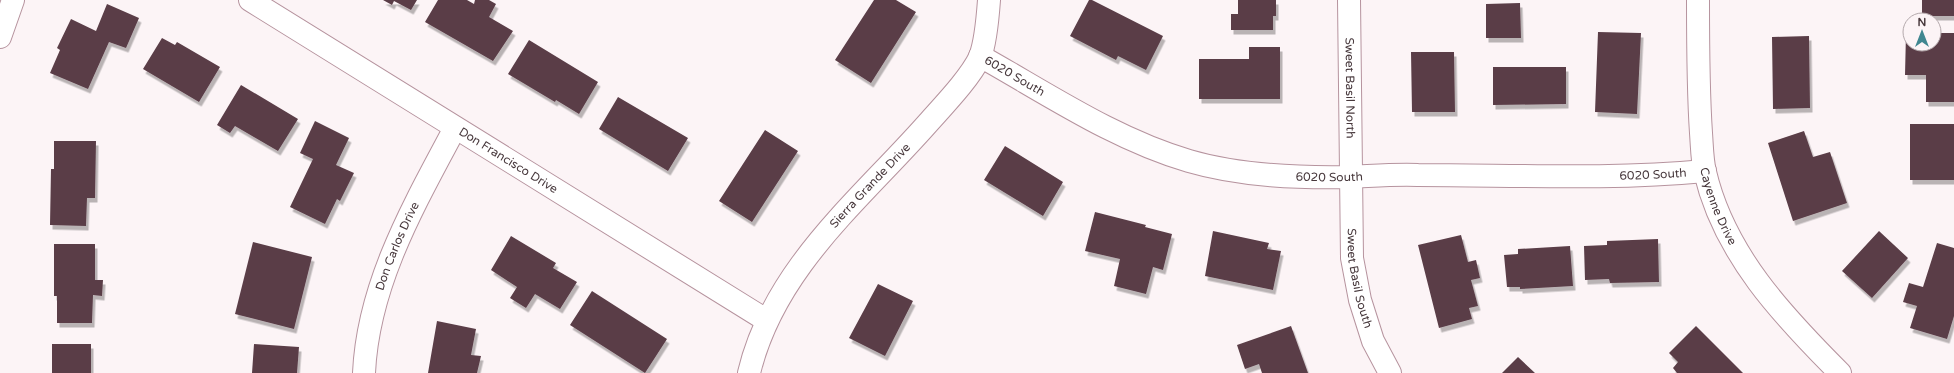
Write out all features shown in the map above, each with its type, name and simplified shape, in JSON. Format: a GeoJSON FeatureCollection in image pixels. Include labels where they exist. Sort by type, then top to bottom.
{"type":"FeatureCollection","features":[{"type":"Feature","properties":{"kind":"street"},"geometry":{"type":"LineString","coordinates":[[0,37],[13,0]]}},
{"type":"Feature","properties":{"kind":"street","name":"Don Francisco Drive"},"geometry":{"type":"LineString","coordinates":[[250,0],[766,320]]}},
{"type":"Feature","properties":{"kind":"street","name":"Sierra Grande Drive"},"geometry":{"type":"LineString","coordinates":[[749,373],[755,350],[766,320],[791,277],[823,236],[857,197],[899,156],[954,94],[980,56],[989,0]]}},
{"type":"Feature","properties":{"kind":"street","name":"Sweet Basil North"},"geometry":{"type":"LineString","coordinates":[[1349,0],[1350,177]]}},
{"type":"Feature","properties":{"kind":"street","name":"Cayenne Drive"},"geometry":{"type":"LineString","coordinates":[[1698,0],[1699,106],[1705,171],[1713,200],[1738,254],[1755,278],[1794,327],[1840,373]]}},
{"type":"Feature","properties":{"kind":"street","name":"6020 South"},"geometry":{"type":"LineString","coordinates":[[980,56],[1103,126],[1154,149],[1190,161],[1226,169],[1266,174],[1350,177],[1402,174],[1646,176],[1705,171]]}},
{"type":"Feature","properties":{"kind":"street","name":"Don Carlos Drive"},"geometry":{"type":"LineString","coordinates":[[364,373],[371,321],[385,270],[406,221],[455,128]]}},
{"type":"Feature","properties":{"kind":"street","name":"Sweet Basil South"},"geometry":{"type":"LineString","coordinates":[[1350,177],[1352,258],[1360,300],[1373,341],[1390,373]]}},
{"type":"Feature","properties":{"kind":"building"},"geometry":{"type":"Polygon","coordinates":[[[383,0],[417,0],[411,10],[394,1],[392,5],[383,0]]]}},
{"type":"Feature","properties":{"kind":"building"},"geometry":{"type":"Polygon","coordinates":[[[438,0],[467,0],[474,4],[475,0],[489,0],[496,4],[489,17],[513,31],[493,61],[425,22],[438,0]]]}},
{"type":"Feature","properties":{"kind":"building"},"geometry":{"type":"Polygon","coordinates":[[[874,0],[896,0],[916,12],[871,83],[835,60],[874,0]]]}},
{"type":"Feature","properties":{"kind":"building"},"geometry":{"type":"Polygon","coordinates":[[[1089,0],[1092,0],[1163,36],[1146,70],[1118,56],[1116,60],[1070,36],[1089,0]]]}},
{"type":"Feature","properties":{"kind":"building"},"geometry":{"type":"Polygon","coordinates":[[[1238,0],[1276,0],[1276,16],[1273,16],[1273,30],[1231,30],[1231,14],[1238,14],[1238,0]]]}},
{"type":"Feature","properties":{"kind":"building"},"geometry":{"type":"Polygon","coordinates":[[[1922,0],[1954,0],[1954,16],[1942,16],[1942,12],[1922,12],[1922,0]]]}},
{"type":"Feature","properties":{"kind":"building"},"geometry":{"type":"Polygon","coordinates":[[[1520,3],[1521,38],[1486,38],[1486,4],[1520,3]]]}},
{"type":"Feature","properties":{"kind":"building"},"geometry":{"type":"Polygon","coordinates":[[[107,4],[139,18],[126,48],[109,42],[88,89],[50,73],[60,50],[57,48],[71,19],[96,31],[107,4]]]}},
{"type":"Feature","properties":{"kind":"building"},"geometry":{"type":"Polygon","coordinates":[[[1598,32],[1641,33],[1637,114],[1595,112],[1598,32]]]}},
{"type":"Feature","properties":{"kind":"building"},"geometry":{"type":"Polygon","coordinates":[[[1942,33],[1954,33],[1954,102],[1926,102],[1926,75],[1905,75],[1906,52],[1942,52],[1942,33]]]}},
{"type":"Feature","properties":{"kind":"building"},"geometry":{"type":"Polygon","coordinates":[[[1809,36],[1810,108],[1773,109],[1772,37],[1809,36]]]}},
{"type":"Feature","properties":{"kind":"building"},"geometry":{"type":"Polygon","coordinates":[[[162,38],[175,45],[177,42],[220,67],[199,102],[143,69],[162,38]]]}},
{"type":"Feature","properties":{"kind":"building"},"geometry":{"type":"Polygon","coordinates":[[[529,40],[598,82],[579,114],[556,100],[555,102],[508,74],[529,40]]]}},
{"type":"Feature","properties":{"kind":"building"},"geometry":{"type":"Polygon","coordinates":[[[1249,47],[1280,47],[1280,99],[1199,99],[1199,59],[1249,59],[1249,47]]]}},
{"type":"Feature","properties":{"kind":"building"},"geometry":{"type":"Polygon","coordinates":[[[1411,52],[1454,52],[1455,112],[1412,112],[1411,52]]]}},
{"type":"Feature","properties":{"kind":"building"},"geometry":{"type":"Polygon","coordinates":[[[1493,67],[1566,67],[1566,104],[1493,105],[1493,67]]]}},
{"type":"Feature","properties":{"kind":"building"},"geometry":{"type":"Polygon","coordinates":[[[241,85],[298,119],[278,151],[235,126],[230,133],[217,125],[241,85]]]}},
{"type":"Feature","properties":{"kind":"building"},"geometry":{"type":"Polygon","coordinates":[[[618,97],[688,138],[668,171],[599,129],[618,97]]]}},
{"type":"Feature","properties":{"kind":"building"},"geometry":{"type":"Polygon","coordinates":[[[315,121],[349,138],[336,165],[354,173],[340,201],[337,199],[325,224],[290,207],[313,159],[300,153],[315,121]]]}},
{"type":"Feature","properties":{"kind":"building"},"geometry":{"type":"Polygon","coordinates":[[[1910,124],[1954,124],[1954,180],[1910,180],[1910,124]]]}},
{"type":"Feature","properties":{"kind":"building"},"geometry":{"type":"Polygon","coordinates":[[[765,130],[798,151],[752,222],[719,201],[765,130]]]}},
{"type":"Feature","properties":{"kind":"building"},"geometry":{"type":"Polygon","coordinates":[[[1804,131],[1813,157],[1830,152],[1847,203],[1793,221],[1768,143],[1804,131]]]}},
{"type":"Feature","properties":{"kind":"building"},"geometry":{"type":"Polygon","coordinates":[[[54,141],[96,141],[95,198],[87,198],[86,226],[50,225],[51,169],[54,169],[54,141]]]}},
{"type":"Feature","properties":{"kind":"building"},"geometry":{"type":"Polygon","coordinates":[[[1005,146],[1063,182],[1043,216],[984,180],[1005,146]]]}},
{"type":"Feature","properties":{"kind":"building"},"geometry":{"type":"Polygon","coordinates":[[[1095,212],[1146,225],[1145,227],[1172,234],[1163,270],[1153,267],[1146,294],[1114,286],[1120,259],[1085,251],[1095,212]]]}},
{"type":"Feature","properties":{"kind":"building"},"geometry":{"type":"Polygon","coordinates":[[[1213,231],[1269,243],[1267,249],[1281,251],[1273,290],[1205,276],[1213,231]]]}},
{"type":"Feature","properties":{"kind":"building"},"geometry":{"type":"Polygon","coordinates":[[[1879,231],[1908,258],[1872,298],[1842,271],[1879,231]]]}},
{"type":"Feature","properties":{"kind":"building"},"geometry":{"type":"Polygon","coordinates":[[[1461,235],[1468,262],[1476,260],[1480,278],[1471,280],[1478,306],[1469,308],[1472,319],[1439,328],[1418,245],[1461,235]]]}},
{"type":"Feature","properties":{"kind":"building"},"geometry":{"type":"Polygon","coordinates":[[[511,236],[556,263],[553,268],[577,282],[560,309],[535,294],[526,308],[510,298],[517,287],[491,270],[511,236]]]}},
{"type":"Feature","properties":{"kind":"building"},"geometry":{"type":"Polygon","coordinates":[[[1658,239],[1659,282],[1610,283],[1609,279],[1585,280],[1584,246],[1607,245],[1607,241],[1658,239]]]}},
{"type":"Feature","properties":{"kind":"building"},"geometry":{"type":"Polygon","coordinates":[[[253,242],[312,257],[294,329],[235,314],[253,242]]]}},
{"type":"Feature","properties":{"kind":"building"},"geometry":{"type":"Polygon","coordinates":[[[1937,243],[1954,248],[1954,316],[1947,339],[1910,328],[1917,306],[1903,302],[1909,283],[1923,287],[1937,243]]]}},
{"type":"Feature","properties":{"kind":"building"},"geometry":{"type":"Polygon","coordinates":[[[54,244],[95,244],[95,280],[103,280],[102,296],[93,295],[92,323],[57,323],[57,296],[54,296],[54,244]]]}},
{"type":"Feature","properties":{"kind":"building"},"geometry":{"type":"Polygon","coordinates":[[[1570,246],[1573,286],[1520,289],[1520,287],[1507,287],[1504,255],[1518,254],[1518,249],[1570,246]]]}},
{"type":"Feature","properties":{"kind":"building"},"geometry":{"type":"Polygon","coordinates":[[[878,284],[913,301],[885,356],[849,338],[878,284]]]}},
{"type":"Feature","properties":{"kind":"building"},"geometry":{"type":"Polygon","coordinates":[[[592,291],[667,339],[645,373],[570,325],[592,291]]]}},
{"type":"Feature","properties":{"kind":"building"},"geometry":{"type":"Polygon","coordinates":[[[437,321],[476,329],[471,355],[481,356],[477,373],[428,373],[437,321]]]}},
{"type":"Feature","properties":{"kind":"building"},"geometry":{"type":"Polygon","coordinates":[[[1291,326],[1308,373],[1262,373],[1259,364],[1245,369],[1237,345],[1291,326]]]}},
{"type":"Feature","properties":{"kind":"building"},"geometry":{"type":"Polygon","coordinates":[[[1696,326],[1743,373],[1677,373],[1673,368],[1678,362],[1669,353],[1696,326]]]}},
{"type":"Feature","properties":{"kind":"building"},"geometry":{"type":"Polygon","coordinates":[[[52,344],[91,344],[91,373],[52,373],[52,344]]]}},
{"type":"Feature","properties":{"kind":"building"},"geometry":{"type":"Polygon","coordinates":[[[254,344],[299,347],[297,373],[252,373],[254,344]]]}},
{"type":"Feature","properties":{"kind":"building"},"geometry":{"type":"Polygon","coordinates":[[[1518,357],[1535,373],[1502,373],[1518,357]]]}}]}
